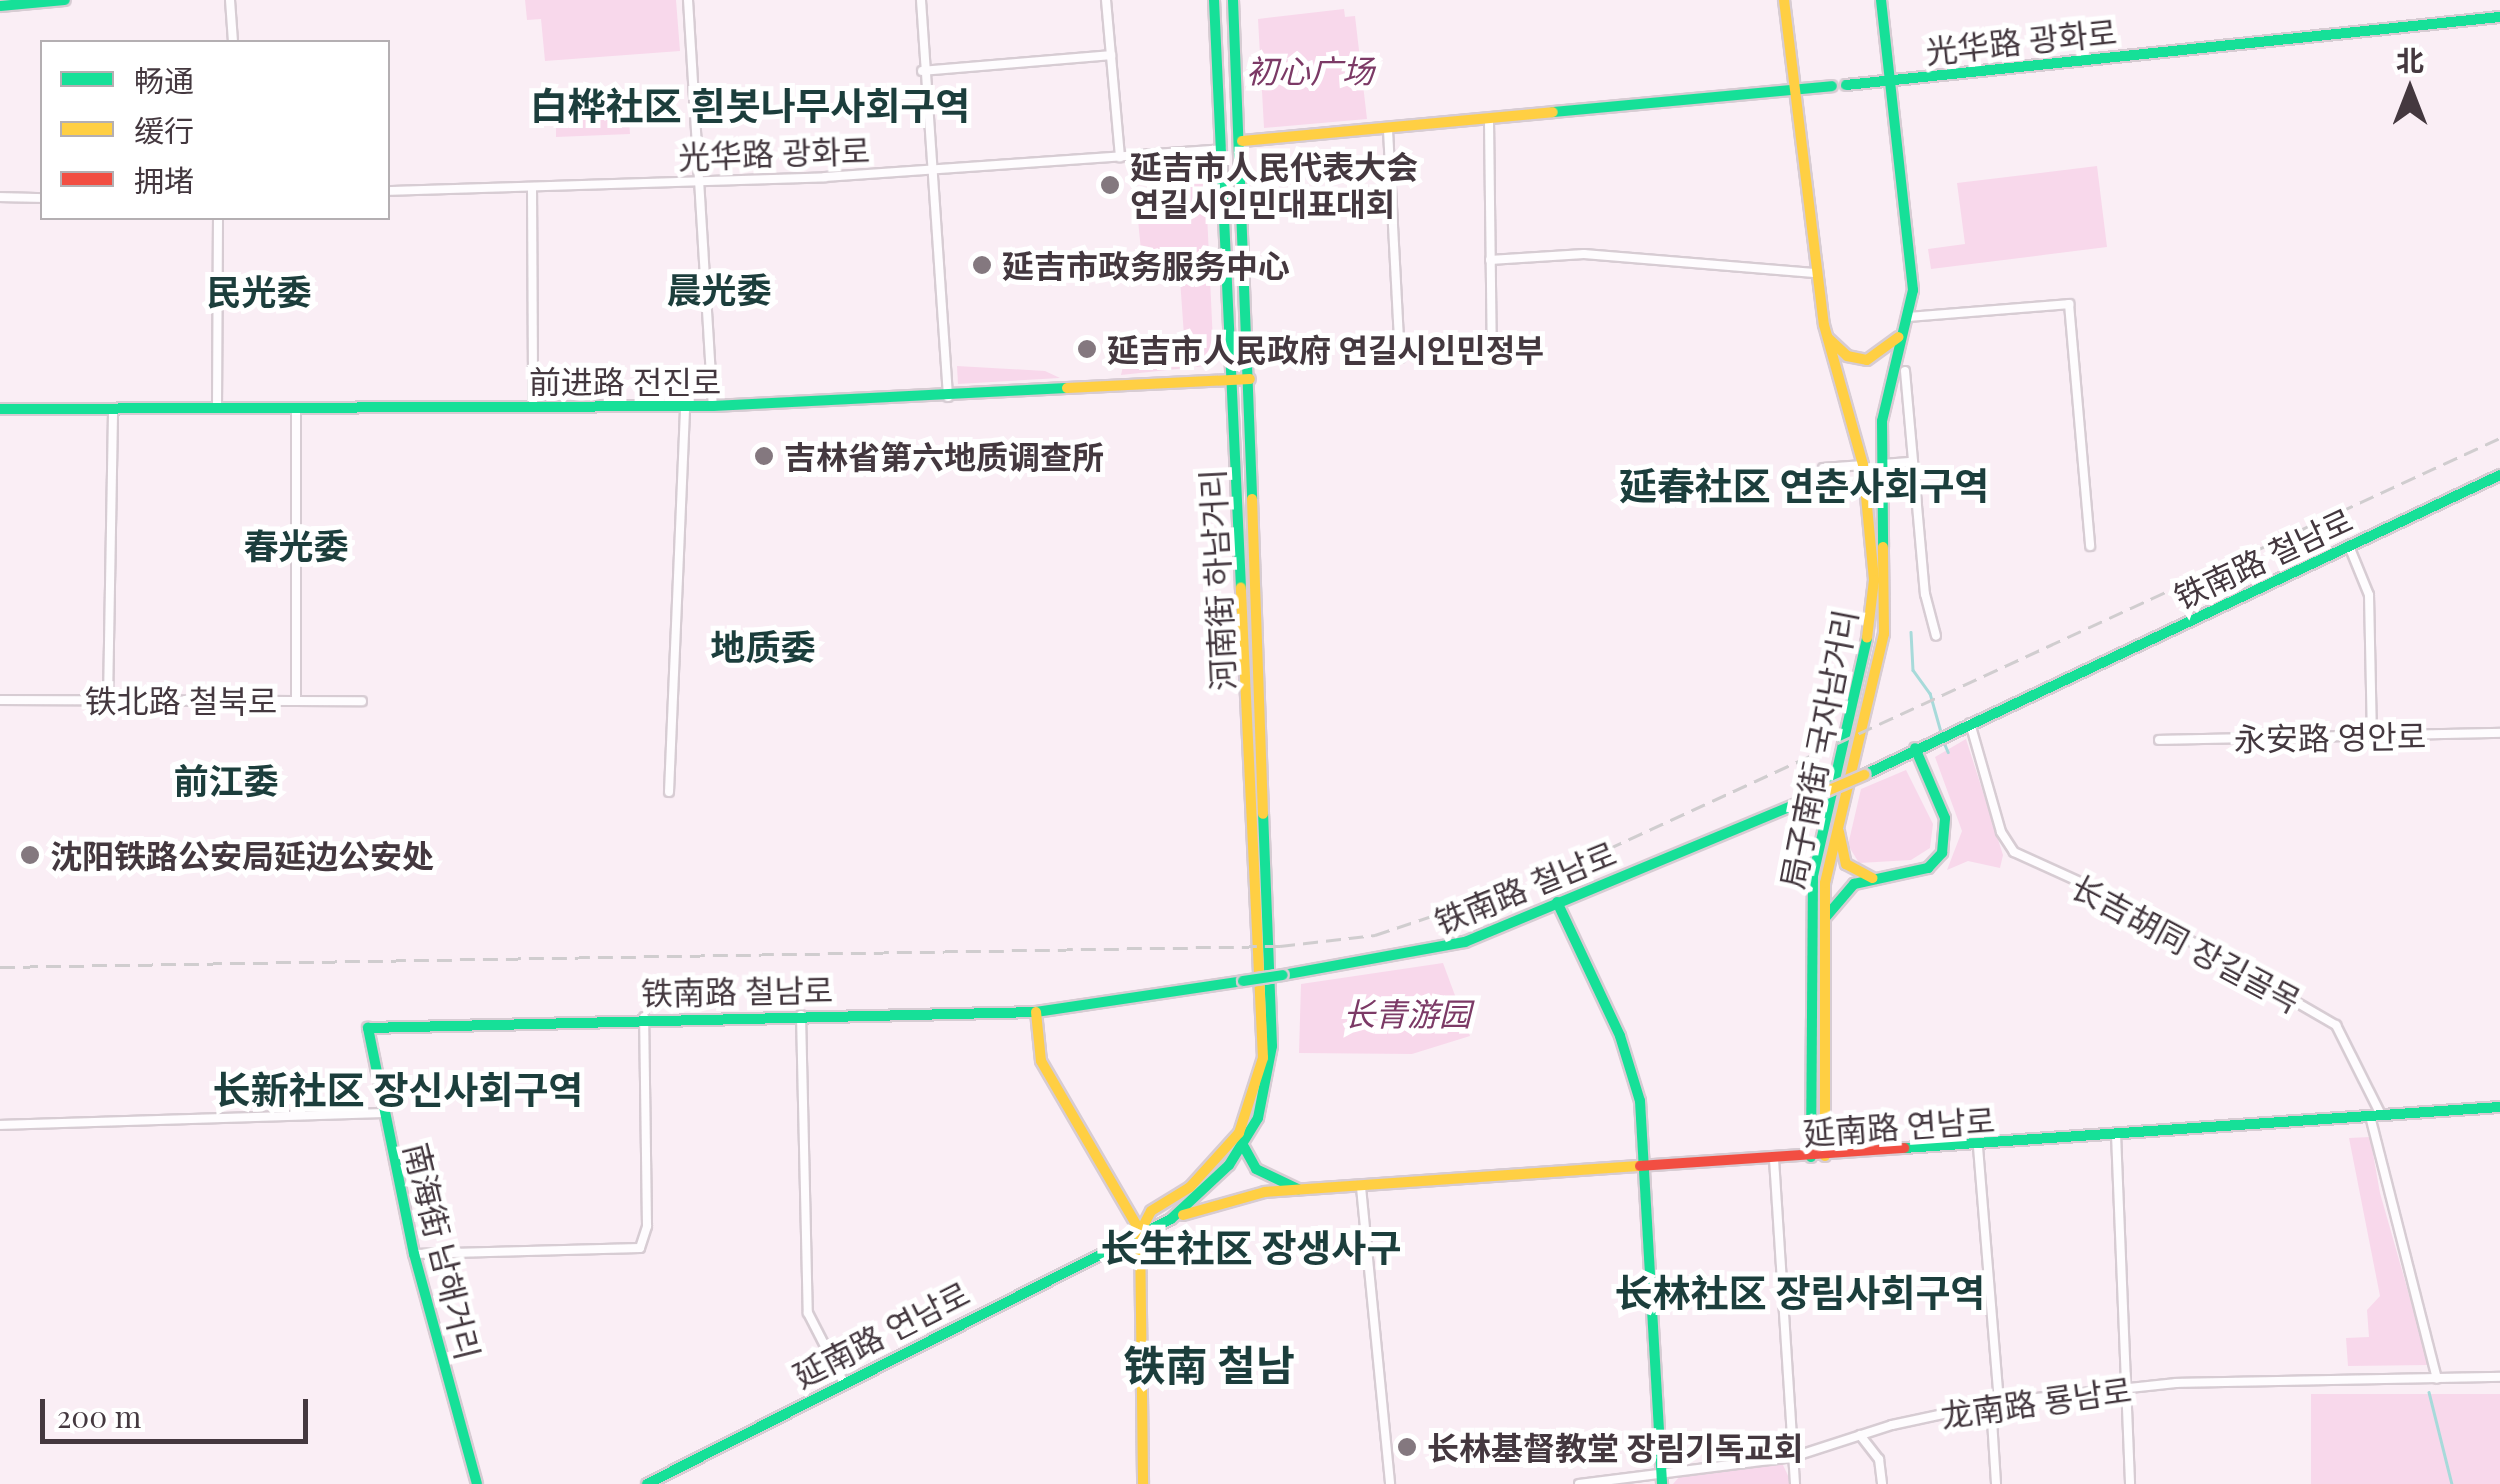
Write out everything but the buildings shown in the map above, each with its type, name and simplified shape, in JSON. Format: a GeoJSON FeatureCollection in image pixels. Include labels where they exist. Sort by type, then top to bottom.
{"type":"FeatureCollection","features":[{"type":"Feature","properties":{"kind":"main road"},"geometry":{"type":"LineString","coordinates":[[0,6],[65,0]]}},
{"type":"Feature","properties":{"kind":"main road","name":"河南街 하남거리"},"geometry":{"type":"LineString","coordinates":[[1214,0],[1264,1040],[1254,1100],[1226,1149]]}},
{"type":"Feature","properties":{"kind":"main road","name":"河南街 하남거리"},"geometry":{"type":"LineString","coordinates":[[1233,0],[1242,141],[1272,1046],[1266,1091],[1244,1146]]}},
{"type":"Feature","properties":{"kind":"main road","name":"局子南街 국자남거리"},"geometry":{"type":"LineString","coordinates":[[1784,0],[1825,332],[1864,465],[1874,604],[1813,876],[1812,1157]]}},
{"type":"Feature","properties":{"kind":"main road","name":"局子南街 국자남거리"},"geometry":{"type":"LineString","coordinates":[[1825,1156],[1824,921],[1838,824],[1884,634],[1882,464],[1887,388],[1909,317],[1913,290],[1881,0]]}},
{"type":"Feature","properties":{"kind":"main road","name":"光华路 광화로"},"geometry":{"type":"LineString","coordinates":[[1846,85],[2500,17]]}},
{"type":"Feature","properties":{"kind":"main road"},"geometry":{"type":"LineString","coordinates":[[1242,141],[1832,86]]}},
{"type":"Feature","properties":{"kind":"main road"},"geometry":{"type":"LineString","coordinates":[[1825,332],[1841,352],[1866,360],[1881,356],[1904,332]]}},
{"type":"Feature","properties":{"kind":"main road","name":"前进路 전진로"},"geometry":{"type":"LineString","coordinates":[[0,409],[713,406],[1250,379]]}},
{"type":"Feature","properties":{"kind":"main road","name":"铁南路 철남로"},"geometry":{"type":"LineString","coordinates":[[368,1028],[644,1017],[1036,1012],[1415,956],[1465,942],[1864,775],[2500,475]]}},
{"type":"Feature","properties":{"kind":"main road"},"geometry":{"type":"LineString","coordinates":[[1239,529],[1254,529]]}},
{"type":"Feature","properties":{"kind":"main road"},"geometry":{"type":"LineString","coordinates":[[1824,921],[1845,890],[1873,878],[1928,868],[1946,844],[1945,818],[1915,748]]}},
{"type":"Feature","properties":{"kind":"main road"},"geometry":{"type":"LineString","coordinates":[[1838,824],[1846,864],[1873,878]]}},
{"type":"Feature","properties":{"kind":"main road"},"geometry":{"type":"LineString","coordinates":[[1557,902],[1634,1074],[1645,1168],[1662,1478]]}},
{"type":"Feature","properties":{"kind":"main road"},"geometry":{"type":"LineString","coordinates":[[1036,1012],[1041,1060],[1140,1231],[1143,1484]]}},
{"type":"Feature","properties":{"kind":"main road","name":"南海街 남해거리"},"geometry":{"type":"LineString","coordinates":[[368,1028],[380,1113],[477,1484]]}},
{"type":"Feature","properties":{"kind":"main road","name":"延南路 연남로"},"geometry":{"type":"LineString","coordinates":[[647,1484],[843,1380],[1140,1231],[1236,1197],[2500,1107]]}},
{"type":"Feature","properties":{"kind":"main road"},"geometry":{"type":"LineString","coordinates":[[1244,1146],[1256,1169],[1301,1190]]}},
{"type":"Feature","properties":{"kind":"main road","name":"延南路 연남로"},"geometry":{"type":"LineString","coordinates":[[1171,1219],[1244,1146]]}},
{"type":"Feature","properties":{"kind":"main road","name":"延南路 연남로"},"geometry":{"type":"LineString","coordinates":[[1140,1231],[1151,1211],[1190,1187],[1226,1149]]}},
{"type":"Feature","properties":{"kind":"street"},"geometry":{"type":"LineString","coordinates":[[230,0],[234,40]]}},
{"type":"Feature","properties":{"kind":"street"},"geometry":{"type":"LineString","coordinates":[[688,0],[713,406]]}},
{"type":"Feature","properties":{"kind":"street"},"geometry":{"type":"LineString","coordinates":[[921,0],[922,71],[948,397]]}},
{"type":"Feature","properties":{"kind":"street"},"geometry":{"type":"LineString","coordinates":[[1106,0],[1120,157]]}},
{"type":"Feature","properties":{"kind":"street"},"geometry":{"type":"LineString","coordinates":[[0,6],[0,14]]}},
{"type":"Feature","properties":{"kind":"street"},"geometry":{"type":"LineString","coordinates":[[922,71],[1111,55]]}},
{"type":"Feature","properties":{"kind":"street"},"geometry":{"type":"LineString","coordinates":[[1488,121],[1492,354]]}},
{"type":"Feature","properties":{"kind":"street"},"geometry":{"type":"LineString","coordinates":[[1388,130],[1400,358]]}},
{"type":"Feature","properties":{"kind":"street","name":"光华路 광화로"},"geometry":{"type":"LineString","coordinates":[[390,190],[930,172],[1222,149]]}},
{"type":"Feature","properties":{"kind":"street"},"geometry":{"type":"LineString","coordinates":[[532,187],[534,407]]}},
{"type":"Feature","properties":{"kind":"street"},"geometry":{"type":"LineString","coordinates":[[0,198],[40,198]]}},
{"type":"Feature","properties":{"kind":"street"},"geometry":{"type":"LineString","coordinates":[[216,408],[218,220]]}},
{"type":"Feature","properties":{"kind":"street"},"geometry":{"type":"LineString","coordinates":[[1490,260],[1584,254],[1817,273]]}},
{"type":"Feature","properties":{"kind":"street"},"geometry":{"type":"LineString","coordinates":[[1909,317],[2068,304],[2090,546]]}},
{"type":"Feature","properties":{"kind":"street"},"geometry":{"type":"LineString","coordinates":[[1905,371],[1925,594],[1936,636]]}},
{"type":"Feature","properties":{"kind":"street"},"geometry":{"type":"LineString","coordinates":[[670,792],[685,406]]}},
{"type":"Feature","properties":{"kind":"street"},"geometry":{"type":"LineString","coordinates":[[296,408],[296,701]]}},
{"type":"Feature","properties":{"kind":"street"},"geometry":{"type":"LineString","coordinates":[[108,700],[113,410]]}},
{"type":"Feature","properties":{"kind":"street"},"geometry":{"type":"LineString","coordinates":[[1882,464],[1913,462]]}},
{"type":"Feature","properties":{"kind":"street"},"geometry":{"type":"LineString","coordinates":[[1823,468],[1864,465]]}},
{"type":"Feature","properties":{"kind":"street"},"geometry":{"type":"LineString","coordinates":[[2348,546],[2369,595],[2372,736]]}},
{"type":"Feature","properties":{"kind":"street","name":"铁北路 철북로"},"geometry":{"type":"LineString","coordinates":[[0,700],[362,701]]}},
{"type":"Feature","properties":{"kind":"street","name":"长吉胡同 장길골목"},"geometry":{"type":"LineString","coordinates":[[1966,725],[2001,832],[2014,852],[2120,900],[2336,1025],[2376,1116],[2437,1379]]}},
{"type":"Feature","properties":{"kind":"street","name":"永安路 영안로"},"geometry":{"type":"LineString","coordinates":[[2159,740],[2500,733]]}},
{"type":"Feature","properties":{"kind":"street"},"geometry":{"type":"LineString","coordinates":[[800,1015],[808,1313],[843,1380]]}},
{"type":"Feature","properties":{"kind":"street"},"geometry":{"type":"LineString","coordinates":[[414,1254],[640,1248],[647,1226],[644,1017]]}},
{"type":"Feature","properties":{"kind":"street"},"geometry":{"type":"LineString","coordinates":[[0,1126],[380,1113]]}},
{"type":"Feature","properties":{"kind":"street"},"geometry":{"type":"LineString","coordinates":[[2116,1134],[2130,1484]]}},
{"type":"Feature","properties":{"kind":"street"},"geometry":{"type":"LineString","coordinates":[[1978,1146],[1995,1403],[1996,1484]]}},
{"type":"Feature","properties":{"kind":"street"},"geometry":{"type":"LineString","coordinates":[[1774,1159],[1795,1484]]}},
{"type":"Feature","properties":{"kind":"street"},"geometry":{"type":"LineString","coordinates":[[1361,1187],[1390,1484]]}},
{"type":"Feature","properties":{"kind":"street","name":"龙南路 룡남로"},"geometry":{"type":"LineString","coordinates":[[1579,1484],[1662,1478],[1794,1457],[1860,1434],[1995,1403],[2126,1389],[2500,1377]]}},
{"type":"Feature","properties":{"kind":"street"},"geometry":{"type":"LineString","coordinates":[[1860,1434],[1879,1458],[1882,1484]]}},
{"type":"Feature","properties":{"kind":"green space"},"geometry":{"type":"Polygon","coordinates":[[[525,0],[676,0],[680,51],[545,61],[541,19],[527,20],[525,0]]]}},
{"type":"Feature","properties":{"kind":"green space","name":"初心广场"},"geometry":{"type":"Polygon","coordinates":[[[1344,9],[1345,17],[1355,16],[1367,119],[1264,128],[1258,19],[1344,9]]]}},
{"type":"Feature","properties":{"kind":"green space"},"geometry":{"type":"Polygon","coordinates":[[[628,106],[630,134],[556,137],[556,116],[628,106]]]}},
{"type":"Feature","properties":{"kind":"green space"},"geometry":{"type":"Polygon","coordinates":[[[1193,162],[1205,170],[1214,365],[1121,375],[1124,362],[1184,359],[1190,365],[1200,358],[1193,339],[1184,336],[1180,279],[1144,281],[1137,210],[1154,208],[1151,166],[1193,162]]]}},
{"type":"Feature","properties":{"kind":"green space"},"geometry":{"type":"Polygon","coordinates":[[[2097,166],[2107,247],[1931,269],[1928,249],[1965,244],[1957,183],[2097,166]]]}},
{"type":"Feature","properties":{"kind":"green space"},"geometry":{"type":"Polygon","coordinates":[[[957,366],[1045,371],[1060,378],[958,384],[957,366]]]}},
{"type":"Feature","properties":{"kind":"green space"},"geometry":{"type":"Polygon","coordinates":[[[1966,739],[2003,855],[2000,868],[1968,861],[1947,870],[1962,831],[1935,757],[1966,739]]]}},
{"type":"Feature","properties":{"kind":"green space"},"geometry":{"type":"Polygon","coordinates":[[[1906,770],[1933,824],[1930,848],[1911,860],[1859,863],[1848,845],[1861,789],[1906,770]]]}},
{"type":"Feature","properties":{"kind":"green space","name":"长青游园"},"geometry":{"type":"Polygon","coordinates":[[[1443,963],[1470,1036],[1412,1054],[1299,1053],[1301,984],[1443,963]]]}},
{"type":"Feature","properties":{"kind":"green space"},"geometry":{"type":"Polygon","coordinates":[[[2370,1137],[2380,1193],[2429,1365],[2348,1366],[2346,1338],[2369,1337],[2367,1310],[2380,1296],[2349,1138],[2370,1137]]]}},
{"type":"Feature","properties":{"kind":"green space"},"geometry":{"type":"Polygon","coordinates":[[[2311,1394],[2500,1394],[2500,1484],[2311,1484],[2311,1394]]]}},
{"type":"Feature","properties":{"kind":"green space"},"geometry":{"type":"Polygon","coordinates":[[[1782,1463],[1792,1484],[1673,1484],[1680,1476],[1782,1463]]]}},
{"type":"Feature","properties":{"kind":"waterway"},"geometry":{"type":"LineString","coordinates":[[1911,632],[1913,670],[1930,693],[1941,732]]}},
{"type":"Feature","properties":{"kind":"waterway"},"geometry":{"type":"LineString","coordinates":[[1943,740],[1948,752]]}},
{"type":"Feature","properties":{"kind":"waterway"},"geometry":{"type":"LineString","coordinates":[[2429,1392],[2452,1484]]}},
{"type":"Feature","properties":{"kind":"railway"},"geometry":{"type":"LineString","coordinates":[[0,967],[1280,946],[1375,935],[1545,878],[2500,438]]}},
{"type":"Feature","properties":{"kind":"traffic: fast"},"geometry":{"type":"LineString","coordinates":[[0,6],[65,0]]}},
{"type":"Feature","properties":{"kind":"traffic: fast"},"geometry":{"type":"LineString","coordinates":[[1214,0],[1241,588]]}},
{"type":"Feature","properties":{"kind":"traffic: fast"},"geometry":{"type":"LineString","coordinates":[[1233,0],[1252,499]]}},
{"type":"Feature","properties":{"kind":"traffic: fast"},"geometry":{"type":"LineString","coordinates":[[1881,0],[1913,290],[1882,421],[1883,547]]}},
{"type":"Feature","properties":{"kind":"traffic: fast"},"geometry":{"type":"LineString","coordinates":[[1846,85],[2500,17]]}},
{"type":"Feature","properties":{"kind":"traffic: fast"},"geometry":{"type":"LineString","coordinates":[[1553,112],[1832,86]]}},
{"type":"Feature","properties":{"kind":"traffic: fast"},"geometry":{"type":"LineString","coordinates":[[0,409],[713,406],[1067,388]]}},
{"type":"Feature","properties":{"kind":"traffic: fast"},"geometry":{"type":"LineString","coordinates":[[1864,775],[2500,475]]}},
{"type":"Feature","properties":{"kind":"traffic: fast"},"geometry":{"type":"LineString","coordinates":[[1811,1157],[1813,876],[1867,638]]}},
{"type":"Feature","properties":{"kind":"traffic: fast"},"geometry":{"type":"LineString","coordinates":[[1825,918],[1854,884],[1928,868],[1942,853],[1945,818],[1915,748]]}},
{"type":"Feature","properties":{"kind":"traffic: fast"},"geometry":{"type":"LineString","coordinates":[[1283,975],[1465,942],[1813,797]]}},
{"type":"Feature","properties":{"kind":"traffic: fast"},"geometry":{"type":"LineString","coordinates":[[647,1484],[1171,1219],[1229,1165],[1258,1118],[1272,1046],[1263,814]]}},
{"type":"Feature","properties":{"kind":"traffic: fast"},"geometry":{"type":"LineString","coordinates":[[1557,902],[1620,1036],[1640,1101],[1662,1484]]}},
{"type":"Feature","properties":{"kind":"traffic: fast"},"geometry":{"type":"LineString","coordinates":[[1243,981],[1283,975]]}},
{"type":"Feature","properties":{"kind":"traffic: fast"},"geometry":{"type":"LineString","coordinates":[[477,1484],[414,1254],[368,1028],[1036,1012],[1243,981]]}},
{"type":"Feature","properties":{"kind":"traffic: fast"},"geometry":{"type":"LineString","coordinates":[[1904,1148],[2500,1107]]}},
{"type":"Feature","properties":{"kind":"traffic: fast"},"geometry":{"type":"LineString","coordinates":[[1244,1147],[1256,1169],[1298,1189]]}},
{"type":"Feature","properties":{"kind":"traffic: slow"},"geometry":{"type":"LineString","coordinates":[[1784,0],[1824,325],[1863,465],[1874,580],[1867,638]]}},
{"type":"Feature","properties":{"kind":"traffic: slow"},"geometry":{"type":"LineString","coordinates":[[1242,141],[1553,112]]}},
{"type":"Feature","properties":{"kind":"traffic: slow"},"geometry":{"type":"LineString","coordinates":[[1828,338],[1847,356],[1867,360],[1899,337]]}},
{"type":"Feature","properties":{"kind":"traffic: slow"},"geometry":{"type":"LineString","coordinates":[[1067,388],[1250,379]]}},
{"type":"Feature","properties":{"kind":"traffic: slow"},"geometry":{"type":"LineString","coordinates":[[1252,499],[1263,814]]}},
{"type":"Feature","properties":{"kind":"traffic: slow"},"geometry":{"type":"LineString","coordinates":[[1825,1156],[1825,883],[1884,634],[1883,547]]}},
{"type":"Feature","properties":{"kind":"traffic: slow"},"geometry":{"type":"LineString","coordinates":[[1141,1230],[1151,1211],[1190,1187],[1239,1133],[1263,1058],[1241,588]]}},
{"type":"Feature","properties":{"kind":"traffic: slow"},"geometry":{"type":"LineString","coordinates":[[1813,797],[1864,775]]}},
{"type":"Feature","properties":{"kind":"traffic: slow"},"geometry":{"type":"LineString","coordinates":[[1839,832],[1846,864],[1872,878]]}},
{"type":"Feature","properties":{"kind":"traffic: slow"},"geometry":{"type":"LineString","coordinates":[[1036,1012],[1041,1061],[1140,1231],[1143,1484]]}},
{"type":"Feature","properties":{"kind":"traffic: slow"},"geometry":{"type":"LineString","coordinates":[[1183,1215],[1265,1192],[1640,1166]]}},
{"type":"Feature","properties":{"kind":"traffic: jam"},"geometry":{"type":"LineString","coordinates":[[1640,1166],[1904,1148]]}},
{"type":"Feature","properties":{"kind":"place","name":"延吉市人民代表大会 연길시인민대표대회"},"geometry":{"type":"Point","coordinates":[1110,185]}},
{"type":"Feature","properties":{"kind":"place","name":"延吉市政务服务中心"},"geometry":{"type":"Point","coordinates":[982,265]}},
{"type":"Feature","properties":{"kind":"place","name":"延吉市人民政府 연길시인민정부"},"geometry":{"type":"Point","coordinates":[1087,349]}},
{"type":"Feature","properties":{"kind":"place","name":"吉林省第六地质调查所"},"geometry":{"type":"Point","coordinates":[764,456]}},
{"type":"Feature","properties":{"kind":"place","name":"沈阳铁路公安局延边公安处"},"geometry":{"type":"Point","coordinates":[30,855]}},
{"type":"Feature","properties":{"kind":"place","name":"长林基督教堂 장림기독교회"},"geometry":{"type":"Point","coordinates":[1407,1447]}},
{"type":"Feature","properties":{"kind":"district","name":"白桦社区 흰봇나무사회구역"},"geometry":{"type":"Point","coordinates":[750,105]}},
{"type":"Feature","properties":{"kind":"district","name":"晨光委"},"geometry":{"type":"Point","coordinates":[719,289]}},
{"type":"Feature","properties":{"kind":"district","name":"民光委"},"geometry":{"type":"Point","coordinates":[259,291]}},
{"type":"Feature","properties":{"kind":"district","name":"延春社区 연춘사회구역"},"geometry":{"type":"Point","coordinates":[1804,485]}},
{"type":"Feature","properties":{"kind":"district","name":"春光委"},"geometry":{"type":"Point","coordinates":[296,545]}},
{"type":"Feature","properties":{"kind":"district","name":"地质委"},"geometry":{"type":"Point","coordinates":[763,646]}},
{"type":"Feature","properties":{"kind":"district","name":"前江委"},"geometry":{"type":"Point","coordinates":[226,780]}},
{"type":"Feature","properties":{"kind":"district","name":"长新社区 장신사회구역"},"geometry":{"type":"Point","coordinates":[398,1089]}},
{"type":"Feature","properties":{"kind":"district","name":"长生社区 장생사구"},"geometry":{"type":"Point","coordinates":[1251,1247]}},
{"type":"Feature","properties":{"kind":"district","name":"长林社区 장림사회구역"},"geometry":{"type":"Point","coordinates":[1800,1292]}},
{"type":"Feature","properties":{"kind":"district","name":"铁南 철남"},"geometry":{"type":"Point","coordinates":[1209,1364]}}]}
